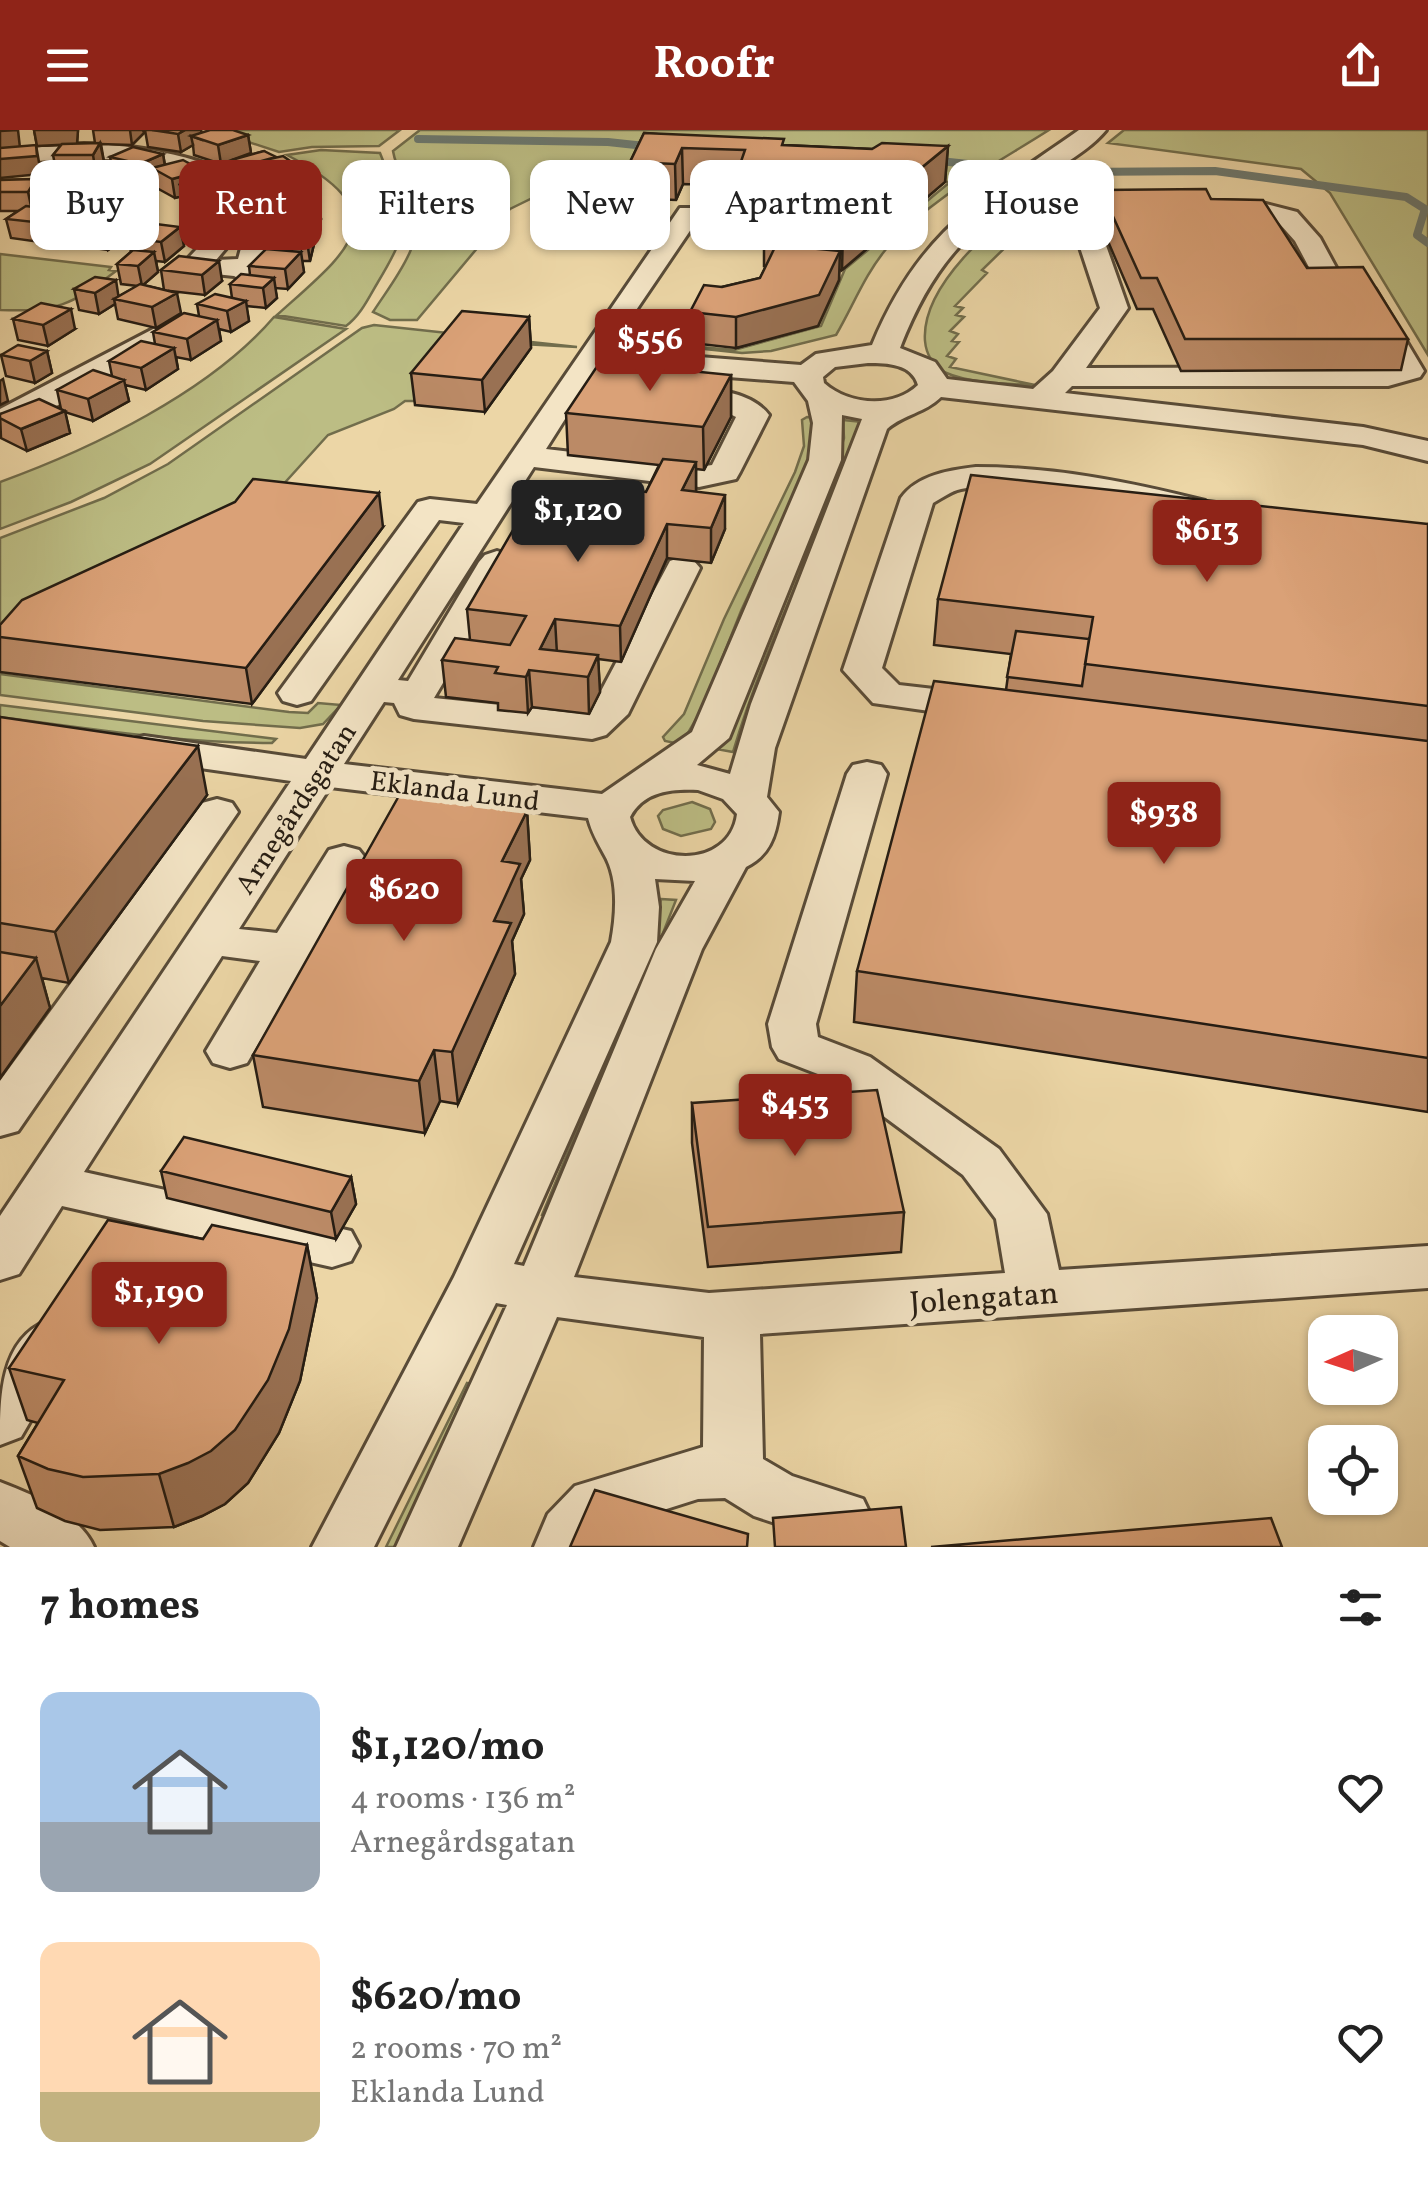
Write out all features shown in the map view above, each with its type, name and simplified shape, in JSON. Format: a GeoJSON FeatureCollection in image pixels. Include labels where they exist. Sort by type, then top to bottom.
{"type":"FeatureCollection","features":[{"type":"Feature","properties":{"kind":"street"},"geometry":{"type":"LineString","coordinates":[[883,354],[912,288],[940,252],[976,215],[1094,130]]}},
{"type":"Feature","properties":{"kind":"street"},"geometry":{"type":"LineString","coordinates":[[0,157],[113,152],[179,163]]}},
{"type":"Feature","properties":{"kind":"street"},"geometry":{"type":"LineString","coordinates":[[592,370],[815,386],[853,408],[892,408],[920,400],[934,387],[1052,387],[1388,377],[1409,370],[1365,295],[1329,280],[1307,238],[1288,217],[1258,210],[1096,206],[1082,214],[1114,308],[1052,387]]}},
{"type":"Feature","properties":{"kind":"street","name":"Arnegårdsgatan"},"geometry":{"type":"LineString","coordinates":[[0,1260],[27,1200],[162,1012],[319,774],[391,684],[496,503],[526,456],[592,370],[688,213]]}},
{"type":"Feature","properties":{"kind":"street"},"geometry":{"type":"LineString","coordinates":[[210,250],[196,265],[248,269],[253,250]]}},
{"type":"Feature","properties":{"kind":"street"},"geometry":{"type":"LineString","coordinates":[[0,421],[59,394],[155,338],[110,333],[55,365]]}},
{"type":"Feature","properties":{"kind":"street"},"geometry":{"type":"LineString","coordinates":[[343,1547],[482,1278],[634,942],[640,908],[637,880],[619,830],[626,793],[709,738],[825,460],[829,423],[815,386],[818,364],[836,357],[883,354],[922,366],[932,376],[934,387]]}},
{"type":"Feature","properties":{"kind":"street"},"geometry":{"type":"LineString","coordinates":[[1052,387],[1364,436],[1428,450]]}},
{"type":"Feature","properties":{"kind":"street"},"geometry":{"type":"LineString","coordinates":[[526,456],[716,476],[724,472],[752,415],[746,408],[644,396]]}},
{"type":"Feature","properties":{"kind":"street"},"geometry":{"type":"LineString","coordinates":[[747,796],[755,748],[873,426],[892,408]]}},
{"type":"Feature","properties":{"kind":"street"},"geometry":{"type":"LineString","coordinates":[[1013,710],[887,696],[862,670],[918,498],[948,481],[980,476],[1136,492],[1197,509],[1234,513]]}},
{"type":"Feature","properties":{"kind":"street"},"geometry":{"type":"LineString","coordinates":[[297,693],[430,509],[496,503]]}},
{"type":"Feature","properties":{"kind":"street"},"geometry":{"type":"LineString","coordinates":[[320,660],[391,684],[414,707],[576,728],[599,724],[608,714],[682,568]]}},
{"type":"Feature","properties":{"kind":"street","name":"Eklanda Lund"},"geometry":{"type":"LineString","coordinates":[[112,744],[319,774],[619,830]]}},
{"type":"Feature","properties":{"kind":"street"},"geometry":{"type":"LineString","coordinates":[[867,774],[792,1024],[792,1036],[796,1047],[853,1069],[980,1162],[1021,1214],[1036,1293]]}},
{"type":"Feature","properties":{"kind":"street"},"geometry":{"type":"LineString","coordinates":[[619,830],[646,863],[673,868],[702,867],[728,860],[748,847],[758,830],[758,812],[747,796],[728,784],[674,777],[648,782]]}},
{"type":"Feature","properties":{"kind":"street"},"geometry":{"type":"LineString","coordinates":[[0,1118],[217,812]]}},
{"type":"Feature","properties":{"kind":"street"},"geometry":{"type":"LineString","coordinates":[[230,1050],[344,859]]}},
{"type":"Feature","properties":{"kind":"street"},"geometry":{"type":"LineString","coordinates":[[427,1547],[541,1291],[679,949],[728,860]]}},
{"type":"Feature","properties":{"kind":"street"},"geometry":{"type":"LineString","coordinates":[[210,940],[290,950]]}},
{"type":"Feature","properties":{"kind":"street"},"geometry":{"type":"LineString","coordinates":[[86,998],[162,1012]]}},
{"type":"Feature","properties":{"kind":"street"},"geometry":{"type":"LineString","coordinates":[[27,1200],[135,1202],[332,1246]]}},
{"type":"Feature","properties":{"kind":"street"},"geometry":{"type":"LineString","coordinates":[[107,1248],[135,1202]]}},
{"type":"Feature","properties":{"kind":"street","name":"Jolengatan"},"geometry":{"type":"LineString","coordinates":[[482,1278],[644,1310],[732,1313],[1428,1267]]}},
{"type":"Feature","properties":{"kind":"street"},"geometry":{"type":"LineString","coordinates":[[0,1420],[78,1295]]}},
{"type":"Feature","properties":{"kind":"street"},"geometry":{"type":"LineString","coordinates":[[732,1313],[733,1472]]}},
{"type":"Feature","properties":{"kind":"street"},"geometry":{"type":"LineString","coordinates":[[565,1547],[570,1534],[596,1505],[698,1474],[733,1472],[775,1497],[842,1518]]}},
{"type":"Feature","properties":{"kind":"street"},"geometry":{"type":"LineString","coordinates":[[0,1509],[63,1547]]}},
{"type":"Feature","properties":{"kind":"green space"},"geometry":{"type":"Polygon","coordinates":[[[212,130],[400,130],[379,146],[312,147],[279,152],[212,130]]]}},
{"type":"Feature","properties":{"kind":"green space"},"geometry":{"type":"Polygon","coordinates":[[[420,130],[1049,130],[1001,160],[948,160],[948,182],[928,181],[928,160],[690,160],[690,168],[670,167],[670,160],[530,160],[530,199],[510,209],[510,160],[396,160],[393,151],[420,130]]]}},
{"type":"Feature","properties":{"kind":"green space"},"geometry":{"type":"Polygon","coordinates":[[[1124,130],[1428,130],[1428,355],[1330,193],[1301,169],[1108,143],[1124,130]]]}},
{"type":"Feature","properties":{"kind":"green space"},"geometry":{"type":"Polygon","coordinates":[[[321,150],[380,153],[383,160],[342,160],[342,194],[322,176],[322,160],[295,160],[287,155],[321,150]]]}},
{"type":"Feature","properties":{"kind":"green space"},"geometry":{"type":"Polygon","coordinates":[[[948,184],[948,195],[928,209],[928,200],[948,184]]]}},
{"type":"Feature","properties":{"kind":"green space"},"geometry":{"type":"Polygon","coordinates":[[[395,250],[356,317],[346,326],[277,315],[325,271],[342,252],[395,250]]]}},
{"type":"Feature","properties":{"kind":"green space"},"geometry":{"type":"Polygon","coordinates":[[[410,250],[476,250],[417,320],[390,320],[373,312],[410,250]]]}},
{"type":"Feature","properties":{"kind":"green space"},"geometry":{"type":"Polygon","coordinates":[[[868,250],[886,250],[836,335],[771,351],[742,353],[620,340],[734,350],[821,326],[845,269],[868,250]]]}},
{"type":"Feature","properties":{"kind":"green space"},"geometry":{"type":"Polygon","coordinates":[[[971,250],[1003,250],[982,270],[987,273],[955,306],[963,308],[956,315],[964,317],[950,331],[958,334],[952,341],[959,342],[947,356],[956,359],[950,367],[1035,385],[954,376],[940,370],[931,359],[925,341],[928,317],[954,269],[971,250]]]}},
{"type":"Feature","properties":{"kind":"green space"},"geometry":{"type":"Polygon","coordinates":[[[0,254],[111,267],[109,270],[116,271],[62,304],[36,310],[0,310],[0,254]]]}},
{"type":"Feature","properties":{"kind":"green space"},"geometry":{"type":"Polygon","coordinates":[[[274,317],[346,329],[150,464],[71,502],[0,529],[0,482],[72,453],[147,415],[217,370],[274,317]]]}},
{"type":"Feature","properties":{"kind":"green space"},"geometry":{"type":"Polygon","coordinates":[[[374,325],[577,347],[463,341],[414,401],[405,401],[328,435],[270,499],[0,666],[0,538],[104,498],[168,464],[362,328],[374,325]]]}},
{"type":"Feature","properties":{"kind":"green space"},"geometry":{"type":"Polygon","coordinates":[[[814,418],[815,450],[741,611],[702,709],[688,733],[675,743],[665,741],[663,737],[684,714],[724,619],[795,472],[804,446],[802,420],[814,418]]]}},
{"type":"Feature","properties":{"kind":"green space"},"geometry":{"type":"Polygon","coordinates":[[[843,420],[863,422],[762,668],[733,752],[716,749],[736,723],[831,479],[844,438],[843,420]]]}},
{"type":"Feature","properties":{"kind":"green space"},"geometry":{"type":"Polygon","coordinates":[[[0,674],[289,712],[308,713],[318,703],[341,705],[323,724],[300,728],[203,721],[0,695],[0,674]]]}},
{"type":"Feature","properties":{"kind":"green space"},"geometry":{"type":"Polygon","coordinates":[[[0,705],[276,739],[272,743],[238,742],[102,730],[0,717],[0,705]]]}},
{"type":"Feature","properties":{"kind":"green space"},"geometry":{"type":"Polygon","coordinates":[[[692,802],[710,809],[715,822],[711,829],[681,836],[663,829],[658,816],[663,810],[692,802]]]}},
{"type":"Feature","properties":{"kind":"green space"},"geometry":{"type":"Polygon","coordinates":[[[661,899],[676,900],[551,1218],[542,1215],[654,944],[661,899]]]}},
{"type":"Feature","properties":{"kind":"green space"},"geometry":{"type":"Polygon","coordinates":[[[467,1383],[475,1385],[399,1547],[386,1547],[467,1383]]]}},
{"type":"Feature","properties":{"kind":"building"},"geometry":{"type":"Polygon","coordinates":[[[152,130],[185,130],[178,134],[152,130]]]}},
{"type":"Feature","properties":{"kind":"building"},"geometry":{"type":"Polygon","coordinates":[[[210,130],[233,130],[248,135],[218,145],[191,136],[210,130]]]}},
{"type":"Feature","properties":{"kind":"building"},"geometry":{"type":"Polygon","coordinates":[[[644,133],[784,139],[782,145],[872,149],[882,143],[948,146],[928,162],[742,160],[745,150],[682,148],[675,164],[670,160],[631,160],[644,133]]]}},
{"type":"Feature","properties":{"kind":"building"},"geometry":{"type":"Polygon","coordinates":[[[100,143],[93,155],[53,155],[62,144],[100,143]]]}},
{"type":"Feature","properties":{"kind":"building"},"geometry":{"type":"Polygon","coordinates":[[[36,145],[37,156],[0,159],[0,148],[36,145]]]}},
{"type":"Feature","properties":{"kind":"building"},"geometry":{"type":"Polygon","coordinates":[[[133,147],[163,154],[149,160],[110,157],[133,147]]]}},
{"type":"Feature","properties":{"kind":"building"},"geometry":{"type":"Polygon","coordinates":[[[264,151],[276,157],[265,160],[235,159],[264,151]]]}},
{"type":"Feature","properties":{"kind":"building"},"geometry":{"type":"Polygon","coordinates":[[[179,161],[179,177],[172,179],[159,172],[159,166],[179,161]]]}},
{"type":"Feature","properties":{"kind":"building"},"geometry":{"type":"Polygon","coordinates":[[[30,179],[30,189],[28,192],[0,192],[0,180],[30,179]]]}},
{"type":"Feature","properties":{"kind":"building"},"geometry":{"type":"Polygon","coordinates":[[[1206,189],[1211,199],[1263,200],[1307,268],[1363,267],[1408,339],[1185,339],[1157,278],[1141,278],[1114,219],[1114,190],[1206,189]]]}},
{"type":"Feature","properties":{"kind":"building"},"geometry":{"type":"Polygon","coordinates":[[[26,206],[30,207],[30,222],[6,219],[26,206]]]}},
{"type":"Feature","properties":{"kind":"building"},"geometry":{"type":"Polygon","coordinates":[[[159,224],[179,227],[179,228],[161,242],[159,224]]]}},
{"type":"Feature","properties":{"kind":"building"},"geometry":{"type":"Polygon","coordinates":[[[133,250],[154,252],[138,266],[117,264],[133,250]]]}},
{"type":"Feature","properties":{"kind":"building"},"geometry":{"type":"Polygon","coordinates":[[[265,250],[301,252],[285,269],[249,266],[265,250]]]}},
{"type":"Feature","properties":{"kind":"building"},"geometry":{"type":"Polygon","coordinates":[[[774,250],[840,251],[819,295],[736,317],[690,312],[704,285],[722,287],[760,278],[774,250]]]}},
{"type":"Feature","properties":{"kind":"building"},"geometry":{"type":"Polygon","coordinates":[[[179,256],[219,261],[202,275],[161,270],[179,256]]]}},
{"type":"Feature","properties":{"kind":"building"},"geometry":{"type":"Polygon","coordinates":[[[241,274],[274,278],[263,288],[230,284],[241,274]]]}},
{"type":"Feature","properties":{"kind":"building"},"geometry":{"type":"Polygon","coordinates":[[[95,277],[116,280],[95,293],[74,289],[95,277]]]}},
{"type":"Feature","properties":{"kind":"building"},"geometry":{"type":"Polygon","coordinates":[[[140,284],[177,293],[152,307],[114,299],[140,284]]]}},
{"type":"Feature","properties":{"kind":"building"},"geometry":{"type":"Polygon","coordinates":[[[215,294],[246,301],[227,311],[197,304],[215,294]]]}},
{"type":"Feature","properties":{"kind":"building"},"geometry":{"type":"Polygon","coordinates":[[[41,303],[71,309],[43,325],[13,319],[41,303]]]}},
{"type":"Feature","properties":{"kind":"building"},"geometry":{"type":"Polygon","coordinates":[[[462,311],[529,317],[482,380],[411,373],[462,311]]]}},
{"type":"Feature","properties":{"kind":"building"},"geometry":{"type":"Polygon","coordinates":[[[184,313],[217,320],[187,339],[153,332],[184,313]]]}},
{"type":"Feature","properties":{"kind":"building"},"geometry":{"type":"Polygon","coordinates":[[[141,341],[174,348],[141,368],[109,361],[141,341]]]}},
{"type":"Feature","properties":{"kind":"building"},"geometry":{"type":"Polygon","coordinates":[[[18,345],[47,351],[30,361],[1,355],[18,345]]]}},
{"type":"Feature","properties":{"kind":"building"},"geometry":{"type":"Polygon","coordinates":[[[600,362],[731,375],[703,427],[566,413],[600,362]]]}},
{"type":"Feature","properties":{"kind":"building"},"geometry":{"type":"Polygon","coordinates":[[[93,370],[124,380],[88,399],[57,390],[93,370]]]}},
{"type":"Feature","properties":{"kind":"building"},"geometry":{"type":"Polygon","coordinates":[[[39,399],[65,411],[21,429],[0,418],[0,414],[39,399]]]}},
{"type":"Feature","properties":{"kind":"building"},"geometry":{"type":"Polygon","coordinates":[[[663,459],[696,462],[682,490],[725,495],[711,528],[667,524],[620,626],[555,619],[540,649],[598,655],[588,677],[529,670],[526,677],[495,673],[498,667],[442,660],[455,638],[510,645],[526,616],[467,609],[541,482],[646,492],[663,459]]]}},
{"type":"Feature","properties":{"kind":"building"},"geometry":{"type":"Polygon","coordinates":[[[971,475],[1428,524],[1428,706],[1085,664],[1093,617],[938,599],[971,475]]]}},
{"type":"Feature","properties":{"kind":"building"},"geometry":{"type":"Polygon","coordinates":[[[253,479],[379,493],[246,668],[0,637],[0,625],[22,600],[235,502],[253,479]]]}},
{"type":"Feature","properties":{"kind":"building"},"geometry":{"type":"Polygon","coordinates":[[[1016,631],[1089,639],[1082,686],[1007,677],[1016,631]]]}},
{"type":"Feature","properties":{"kind":"building"},"geometry":{"type":"Polygon","coordinates":[[[934,681],[1428,741],[1428,1058],[857,971],[934,681]]]}},
{"type":"Feature","properties":{"kind":"building"},"geometry":{"type":"Polygon","coordinates":[[[0,717],[198,746],[55,932],[0,923],[0,717]]]}},
{"type":"Feature","properties":{"kind":"building"},"geometry":{"type":"Polygon","coordinates":[[[400,794],[527,811],[502,861],[520,864],[494,921],[511,923],[452,1052],[434,1050],[419,1081],[253,1055],[400,794]]]}},
{"type":"Feature","properties":{"kind":"building"},"geometry":{"type":"Polygon","coordinates":[[[0,952],[36,958],[0,1006],[0,952]]]}},
{"type":"Feature","properties":{"kind":"building"},"geometry":{"type":"Polygon","coordinates":[[[877,1090],[904,1212],[708,1227],[692,1103],[877,1090]]]}},
{"type":"Feature","properties":{"kind":"building"},"geometry":{"type":"Polygon","coordinates":[[[184,1137],[351,1177],[331,1212],[161,1171],[184,1137]]]}},
{"type":"Feature","properties":{"kind":"building"},"geometry":{"type":"Polygon","coordinates":[[[108,1220],[203,1239],[212,1225],[307,1245],[289,1329],[268,1380],[235,1430],[211,1451],[159,1474],[83,1477],[48,1469],[18,1456],[64,1380],[9,1368],[108,1220]]]}},
{"type":"Feature","properties":{"kind":"building"},"geometry":{"type":"Polygon","coordinates":[[[595,1490],[748,1534],[747,1547],[570,1547],[595,1490]]]}},
{"type":"Feature","properties":{"kind":"building"},"geometry":{"type":"Polygon","coordinates":[[[901,1507],[906,1547],[775,1547],[773,1518],[901,1507]]]}},
{"type":"Feature","properties":{"kind":"building"},"geometry":{"type":"Polygon","coordinates":[[[1271,1518],[1282,1547],[931,1547],[1271,1518]]]}},
{"type":"Feature","properties":{"kind":"waterway"},"geometry":{"type":"LineString","coordinates":[[418,139],[608,142],[654,147]]}},
{"type":"Feature","properties":{"kind":"waterway"},"geometry":{"type":"LineString","coordinates":[[931,160],[948,162]]}},
{"type":"Feature","properties":{"kind":"waterway"},"geometry":{"type":"LineString","coordinates":[[1114,172],[1215,171],[1406,197],[1425,209],[1417,235],[1428,243]]}}]}
